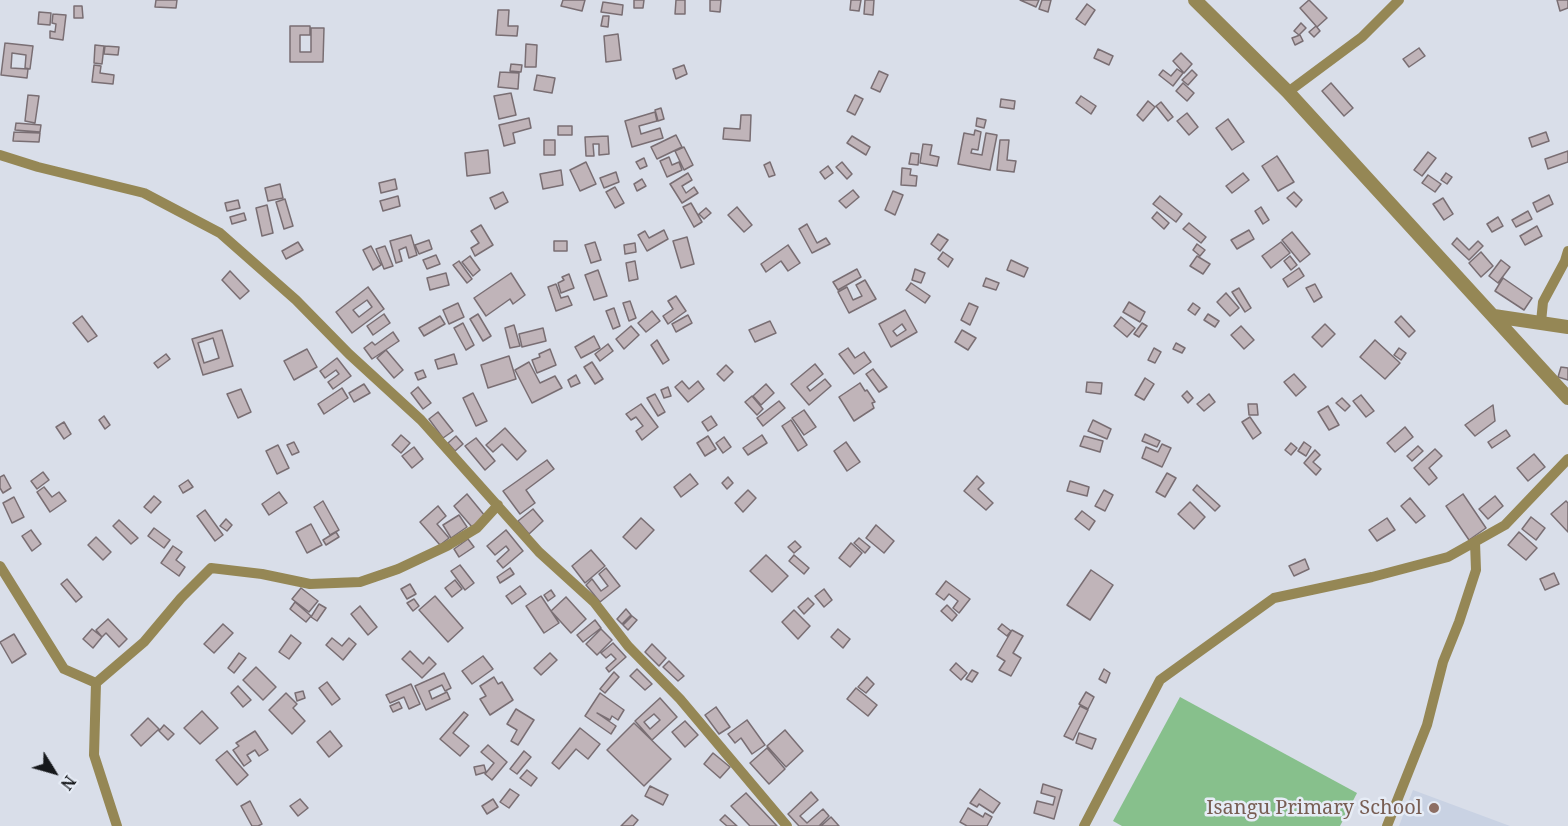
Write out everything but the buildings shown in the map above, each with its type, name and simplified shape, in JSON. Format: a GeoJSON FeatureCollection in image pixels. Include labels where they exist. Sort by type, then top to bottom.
{"type":"FeatureCollection","features":[{"type":"Feature","properties":{"kind":"street"},"geometry":{"type":"LineString","coordinates":[[1195,0],[1288,92],[1568,398]]}},
{"type":"Feature","properties":{"kind":"street"},"geometry":{"type":"LineString","coordinates":[[1288,92],[1362,37],[1399,0]]}},
{"type":"Feature","properties":{"kind":"street"},"geometry":{"type":"LineString","coordinates":[[0,155],[38,167],[144,193],[220,233],[296,300],[349,354],[421,420],[539,552],[594,602],[628,646],[687,706],[787,826]]}},
{"type":"Feature","properties":{"kind":"street"},"geometry":{"type":"LineString","coordinates":[[1541,322],[1543,302],[1568,251]]}},
{"type":"Feature","properties":{"kind":"street"},"geometry":{"type":"LineString","coordinates":[[1494,315],[1568,327]]}},
{"type":"Feature","properties":{"kind":"street"},"geometry":{"type":"LineString","coordinates":[[1084,826],[1160,680],[1274,598],[1372,577],[1448,557],[1505,525],[1568,459]]}},
{"type":"Feature","properties":{"kind":"street"},"geometry":{"type":"LineString","coordinates":[[117,826],[94,755],[96,683],[144,642],[181,598],[211,568],[262,574],[310,584],[360,582],[398,569],[447,546],[477,528],[498,505]]}},
{"type":"Feature","properties":{"kind":"street"},"geometry":{"type":"LineString","coordinates":[[1387,826],[1426,725],[1443,662],[1476,570],[1475,542]]}},
{"type":"Feature","properties":{"kind":"street"},"geometry":{"type":"LineString","coordinates":[[0,566],[64,669],[96,683]]}},
{"type":"Feature","properties":{"kind":"shaded area","name":"Isangu Primary School"},"geometry":{"type":"Polygon","coordinates":[[[1413,790],[1510,826],[1399,826],[1413,790]]]}},
{"type":"Feature","properties":{"kind":"green space"},"geometry":{"type":"Polygon","coordinates":[[[1180,697],[1357,793],[1340,826],[1122,826],[1113,821],[1180,697]]]}},
{"type":"Feature","properties":{"kind":"place","name":"Isangu Primary School"},"geometry":{"type":"Point","coordinates":[1434,808]}}]}
